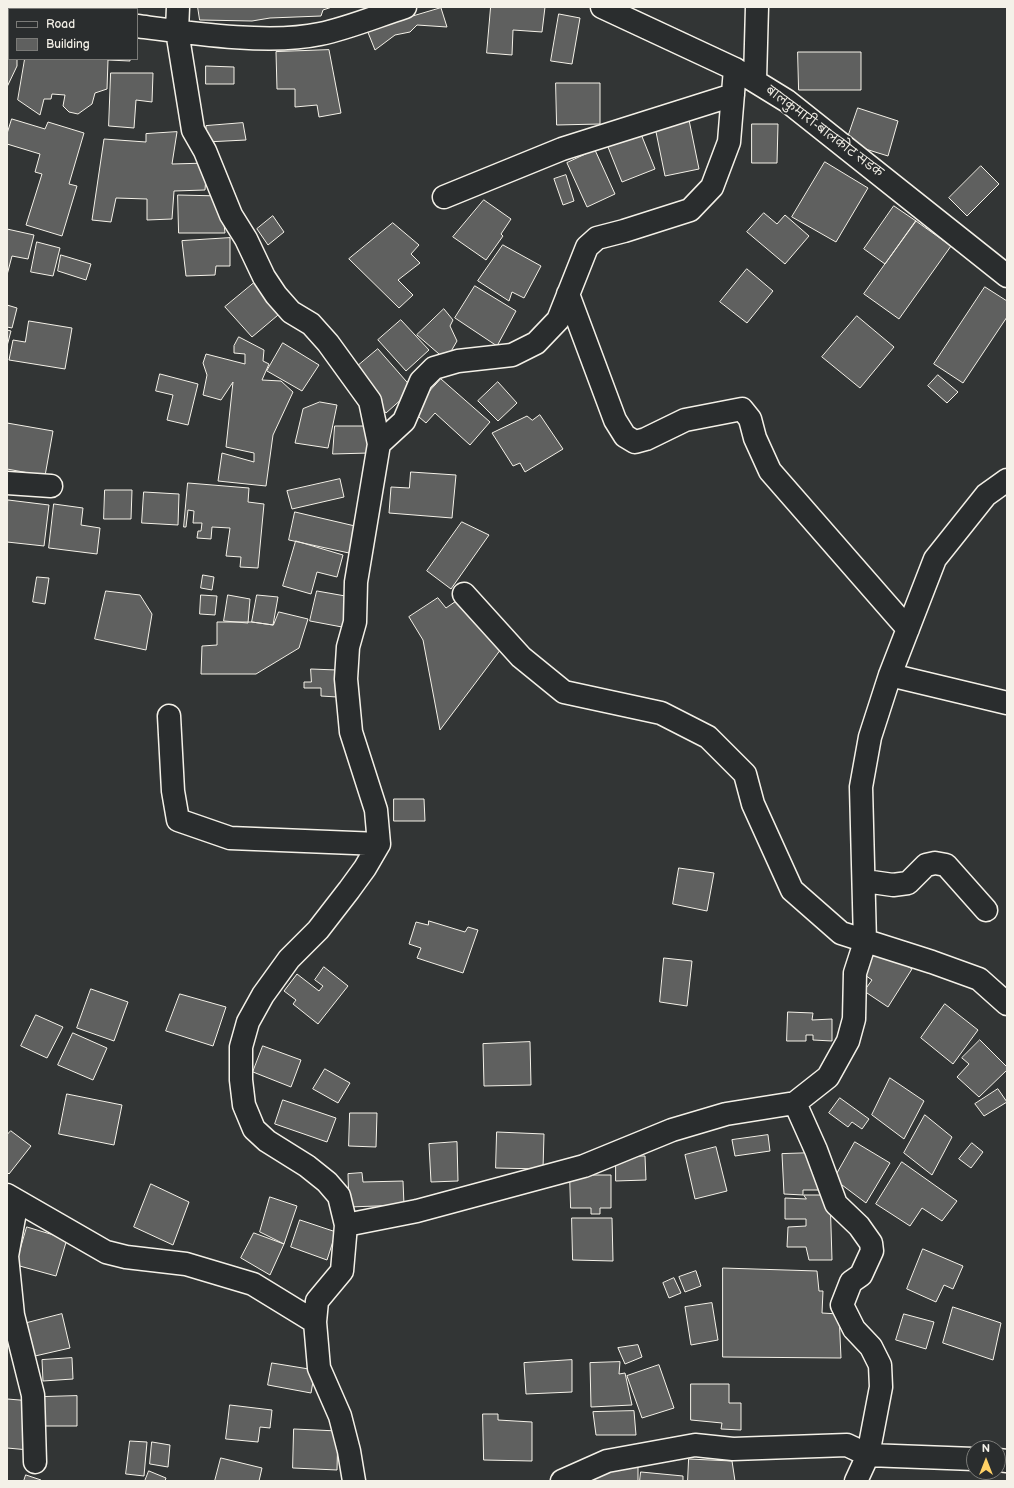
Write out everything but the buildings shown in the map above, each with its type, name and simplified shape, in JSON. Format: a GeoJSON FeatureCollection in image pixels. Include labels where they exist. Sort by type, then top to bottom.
{"type":"FeatureCollection","features":[{"type":"Feature","properties":{"kind":"street"},"geometry":{"type":"LineString","coordinates":[[178,7],[177,31],[193,130],[205,151],[231,215],[246,239],[264,277],[276,295],[290,312],[310,324],[328,344],[370,401],[379,444],[356,582],[355,622],[348,647],[346,679],[351,732],[376,810],[379,844],[365,868],[349,890],[318,930],[288,959],[263,995],[248,1022],[241,1047],[241,1080],[244,1105],[254,1129],[267,1141],[307,1166],[327,1182],[339,1196],[346,1225],[342,1271],[316,1301],[315,1322],[319,1368],[340,1416],[349,1451],[354,1481]]}},
{"type":"Feature","properties":{"kind":"street"},"geometry":{"type":"LineString","coordinates":[[138,26],[177,31],[290,38],[320,34],[405,7]]}},
{"type":"Feature","properties":{"kind":"street","name":"बालकुमारी-बालकोट सडक"},"geometry":{"type":"LineString","coordinates":[[602,7],[735,69],[787,101],[1007,276]]}},
{"type":"Feature","properties":{"kind":"street"},"geometry":{"type":"LineString","coordinates":[[755,80],[757,7]]}},
{"type":"Feature","properties":{"kind":"street"},"geometry":{"type":"LineString","coordinates":[[379,444],[404,421],[422,381],[434,368],[458,362],[512,355],[536,344],[558,320],[587,247],[597,238],[624,232],[690,210],[712,187],[729,142],[735,69]]}},
{"type":"Feature","properties":{"kind":"street"},"geometry":{"type":"LineString","coordinates":[[444,197],[562,149],[733,95]]}},
{"type":"Feature","properties":{"kind":"street"},"geometry":{"type":"LineString","coordinates":[[568,294],[615,420],[625,436],[634,442],[646,439],[685,420],[742,409],[750,419],[756,438],[770,471],[908,629]]}},
{"type":"Feature","properties":{"kind":"street"},"geometry":{"type":"LineString","coordinates":[[346,1225],[417,1211],[584,1166],[672,1130],[726,1114],[795,1103],[828,1077],[848,1041],[854,1019],[855,973],[865,942],[865,882],[861,787],[870,737],[890,675],[935,559],[986,495],[1007,480]]}},
{"type":"Feature","properties":{"kind":"street"},"geometry":{"type":"LineString","coordinates":[[7,483],[51,486]]}},
{"type":"Feature","properties":{"kind":"street"},"geometry":{"type":"LineString","coordinates":[[464,594],[521,657],[564,692],[661,713],[708,737],[745,774],[754,804],[792,890],[841,933],[865,942],[932,962],[979,979],[1007,1004]]}},
{"type":"Feature","properties":{"kind":"street"},"geometry":{"type":"LineString","coordinates":[[890,675],[1007,703]]}},
{"type":"Feature","properties":{"kind":"street"},"geometry":{"type":"LineString","coordinates":[[169,716],[173,791],[178,820],[230,838],[379,844]]}},
{"type":"Feature","properties":{"kind":"street"},"geometry":{"type":"LineString","coordinates":[[865,882],[893,885],[908,883],[926,865],[935,863],[946,865],[986,910]]}},
{"type":"Feature","properties":{"kind":"street"},"geometry":{"type":"LineString","coordinates":[[795,1103],[816,1150],[836,1204],[859,1226],[871,1243],[872,1251],[861,1275],[851,1282],[842,1305],[854,1329],[871,1347],[880,1364],[881,1388],[868,1454],[856,1481]]}},
{"type":"Feature","properties":{"kind":"street"},"geometry":{"type":"LineString","coordinates":[[35,1462],[33,1395],[13,1315],[7,1256],[12,1198],[39,1212],[106,1252],[126,1257],[186,1264],[253,1284],[315,1322]]}},
{"type":"Feature","properties":{"kind":"street"},"geometry":{"type":"LineString","coordinates":[[562,1481],[607,1461],[695,1445],[733,1449],[847,1445],[868,1454],[966,1459]]}}]}
